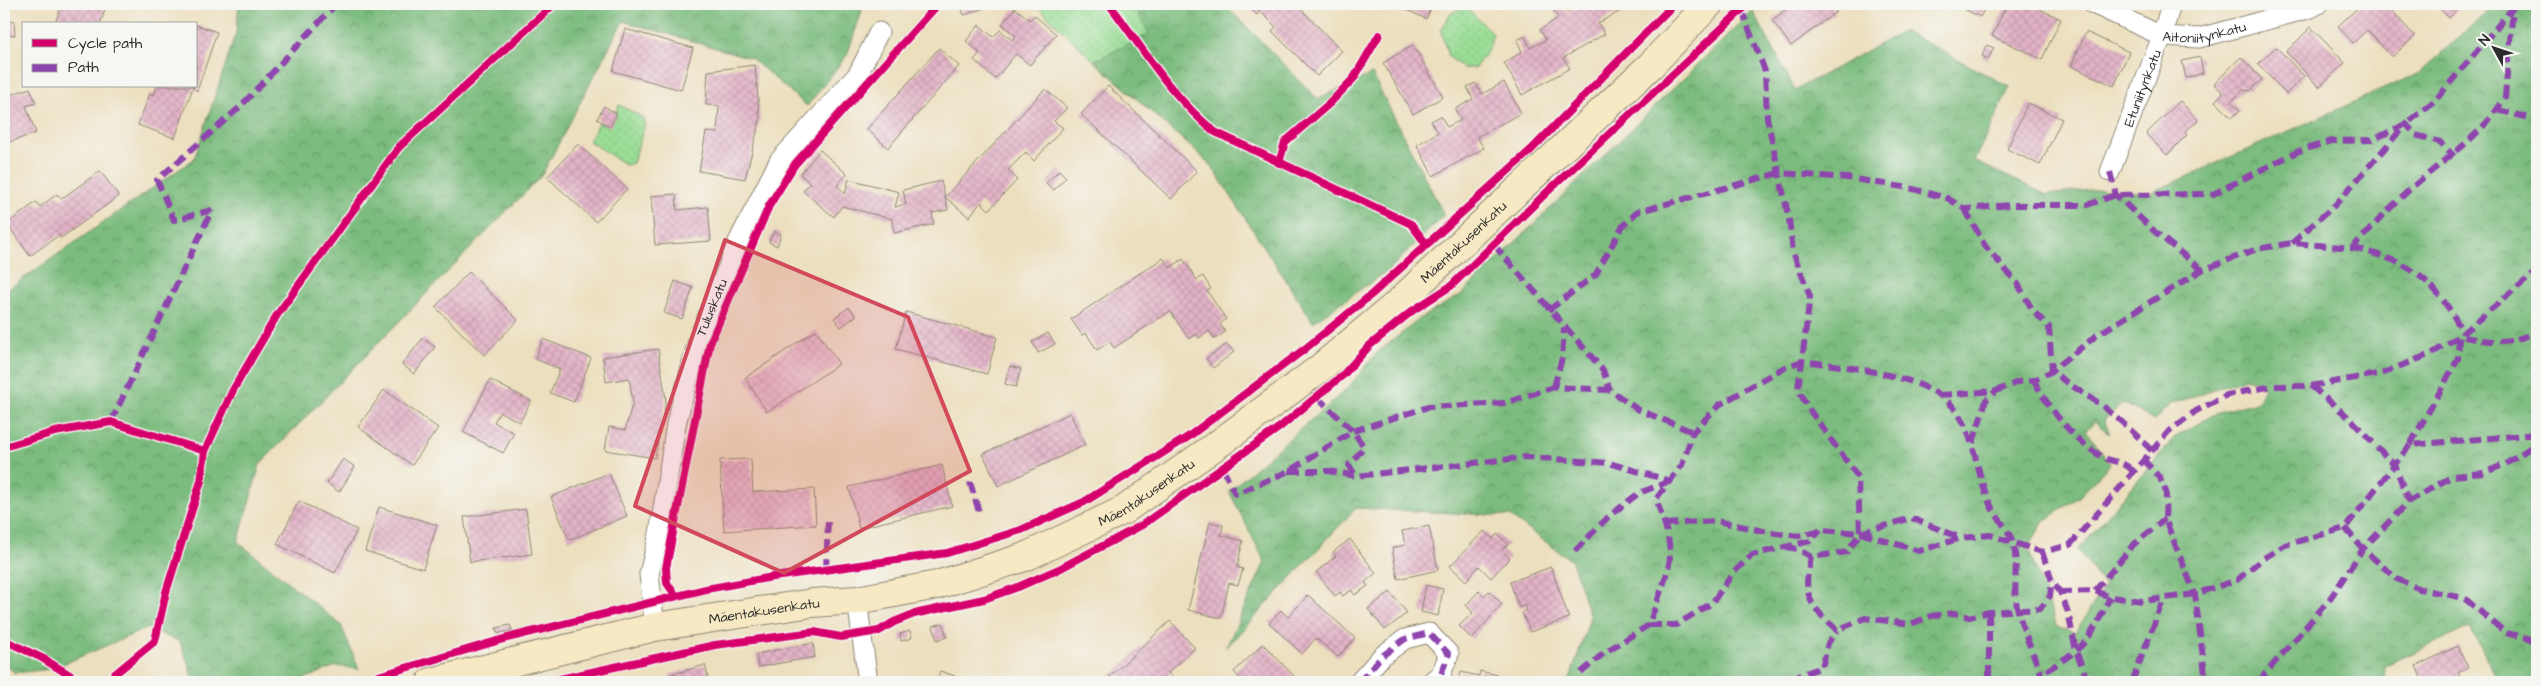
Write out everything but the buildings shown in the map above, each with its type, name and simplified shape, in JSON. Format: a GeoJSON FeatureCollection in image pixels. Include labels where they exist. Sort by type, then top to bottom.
{"type":"FeatureCollection","features":[{"type":"Feature","properties":{"kind":"main road","name":"Mäentakusenkatu"},"geometry":{"type":"LineString","coordinates":[[431,682],[655,626],[812,603],[857,600],[937,585],[1025,557],[1124,510],[1319,369],[1397,304],[1651,66],[1709,4]]}},
{"type":"Feature","properties":{"kind":"street","name":"Aitoniitynkatu"},"geometry":{"type":"LineString","coordinates":[[2093,4],[2162,36],[2199,38],[2295,13],[2318,4]]}},
{"type":"Feature","properties":{"kind":"street","name":"Etuniitynkatu"},"geometry":{"type":"LineString","coordinates":[[2110,172],[2162,36],[2171,4]]}},
{"type":"Feature","properties":{"kind":"street","name":"Tuluskatu"},"geometry":{"type":"LineString","coordinates":[[655,626],[649,574],[659,534],[676,424],[698,340],[738,242],[779,161],[858,74],[879,32]]}},
{"type":"Feature","properties":{"kind":"street"},"geometry":{"type":"LineString","coordinates":[[857,600],[868,682]]}},
{"type":"Feature","properties":{"kind":"street"},"geometry":{"type":"LineString","coordinates":[[1359,682],[1382,656],[1405,639],[1429,633],[1450,654],[1441,674],[1431,682]]}},
{"type":"Feature","properties":{"kind":"highlighted area"},"geometry":{"type":"Polygon","coordinates":[[[725,240],[908,317],[970,471],[784,573],[635,506],[725,240]]]}},
{"type":"Feature","properties":{"kind":"green space"},"geometry":{"type":"Polygon","coordinates":[[[239,4],[854,4],[862,11],[847,55],[807,106],[751,58],[623,21],[542,175],[260,464],[238,542],[341,625],[359,669],[336,666],[296,682],[195,682],[180,642],[148,628],[51,669],[15,673],[4,663],[4,292],[194,159],[236,33],[239,4]]]}},
{"type":"Feature","properties":{"kind":"green space"},"geometry":{"type":"Polygon","coordinates":[[[1035,4],[1133,4],[1149,34],[1094,61],[1035,4]]]}},
{"type":"Feature","properties":{"kind":"green space"},"geometry":{"type":"Polygon","coordinates":[[[1133,4],[1224,4],[1318,99],[1372,74],[1444,215],[1390,269],[1313,322],[1210,164],[1094,61],[1148,34],[1133,4]]]}},
{"type":"Feature","properties":{"kind":"green space"},"geometry":{"type":"Polygon","coordinates":[[[2496,4],[2537,4],[2537,682],[2499,682],[2470,627],[2384,666],[2386,682],[1569,682],[1590,617],[1572,561],[1510,516],[1356,508],[1226,648],[1265,562],[1229,491],[1349,387],[1377,353],[1421,318],[1462,294],[1753,11],[1795,90],[1904,31],[2010,87],[1974,161],[2047,195],[2098,189],[2150,193],[2419,73],[2496,4]],[[2246,378],[2171,404],[2154,420],[2123,403],[2104,420],[2110,434],[2095,422],[2086,430],[2110,464],[2079,497],[2044,521],[2028,548],[2057,626],[2075,633],[2105,586],[2078,550],[2174,438],[2218,412],[2257,402],[2265,386],[2246,378]]]}},
{"type":"Feature","properties":{"kind":"green space"},"geometry":{"type":"Polygon","coordinates":[[[1465,6],[1493,34],[1489,48],[1475,68],[1463,68],[1448,56],[1441,31],[1450,14],[1465,6]]]}},
{"type":"Feature","properties":{"kind":"green space"},"geometry":{"type":"Polygon","coordinates":[[[619,105],[642,117],[645,124],[633,163],[626,165],[589,141],[599,123],[610,126],[619,105]]]}},
{"type":"Feature","properties":{"kind":"marked path"},"geometry":{"type":"LineString","coordinates":[[212,210],[174,220],[157,180],[239,108],[336,4]]}},
{"type":"Feature","properties":{"kind":"marked path"},"geometry":{"type":"LineString","coordinates":[[1549,310],[1596,274],[1622,227],[1637,212],[1779,173],[1848,178],[1909,188],[1947,198],[1965,209],[2012,205],[2087,205],[2116,195],[2213,194],[2299,151],[2332,141],[2372,140],[2406,124],[2434,102],[2516,4]]}},
{"type":"Feature","properties":{"kind":"marked path"},"geometry":{"type":"LineString","coordinates":[[1940,395],[1996,391],[2018,382],[2034,380],[2052,371],[2097,335],[2202,270],[2257,249],[2292,243],[2352,248],[2399,200],[2419,181],[2459,149],[2495,112],[2505,97],[2513,7]]}},
{"type":"Feature","properties":{"kind":"marked path"},"geometry":{"type":"LineString","coordinates":[[1581,673],[1605,652],[1649,625],[1670,560],[1667,532],[1656,499],[1682,465],[1693,432],[1719,405],[1783,368],[1802,361],[1810,296],[1793,252],[1789,219],[1767,118],[1765,71],[1742,11]]}},
{"type":"Feature","properties":{"kind":"marked path"},"geometry":{"type":"LineString","coordinates":[[2498,110],[2537,120]]}},
{"type":"Feature","properties":{"kind":"marked path"},"geometry":{"type":"LineString","coordinates":[[2292,243],[2336,204],[2406,124],[2416,135],[2440,142],[2454,156]]}},
{"type":"Feature","properties":{"kind":"marked path"},"geometry":{"type":"LineString","coordinates":[[2110,172],[2116,195],[2154,231],[2202,270]]}},
{"type":"Feature","properties":{"kind":"marked path"},"geometry":{"type":"LineString","coordinates":[[1965,209],[1985,246],[2018,284],[2033,311],[2049,327],[2052,371],[2100,404],[2152,451]]}},
{"type":"Feature","properties":{"kind":"marked path"},"geometry":{"type":"LineString","coordinates":[[111,422],[212,210]]}},
{"type":"Feature","properties":{"kind":"marked path"},"geometry":{"type":"LineString","coordinates":[[1494,245],[1603,370],[1610,390]]}},
{"type":"Feature","properties":{"kind":"marked path"},"geometry":{"type":"LineString","coordinates":[[2352,248],[2390,259],[2419,275],[2442,299],[2463,333]]}},
{"type":"Feature","properties":{"kind":"marked path"},"geometry":{"type":"LineString","coordinates":[[1665,524],[1717,521],[1798,536],[1822,530],[1860,533],[1919,551],[1961,538],[1990,535],[2042,552],[2070,545],[2169,431],[2196,411],[2227,395],[2273,386],[2311,386],[2383,373],[2433,353],[2459,336],[2537,271]]}},
{"type":"Feature","properties":{"kind":"marked path"},"geometry":{"type":"LineString","coordinates":[[1554,387],[1562,358],[1564,328]]}},
{"type":"Feature","properties":{"kind":"marked path"},"geometry":{"type":"LineString","coordinates":[[2410,445],[2458,359],[2459,336],[2480,340],[2507,341],[2537,332]]}},
{"type":"Feature","properties":{"kind":"marked path"},"geometry":{"type":"LineString","coordinates":[[1785,547],[1798,549],[1811,557],[1847,552],[1860,533],[1858,477],[1806,405],[1798,388],[1802,361],[1835,365],[1891,376],[1924,387],[1938,394],[1951,405],[1960,417],[1967,431],[1992,508],[2007,530],[2013,543],[2015,551],[2016,603],[2023,629],[2044,682]]}},
{"type":"Feature","properties":{"kind":"marked path"},"geometry":{"type":"LineString","coordinates":[[2034,380],[2047,402],[2074,435],[2094,452],[2109,460],[2123,464],[2133,471]]}},
{"type":"Feature","properties":{"kind":"marked path"},"geometry":{"type":"LineString","coordinates":[[2311,386],[2352,420],[2395,466],[2409,501]]}},
{"type":"Feature","properties":{"kind":"marked path"},"geometry":{"type":"LineString","coordinates":[[1223,469],[1235,494],[1289,471],[1353,431],[1428,407],[1505,403],[1554,387],[1610,390],[1637,409],[1693,432]]}},
{"type":"Feature","properties":{"kind":"marked path"},"geometry":{"type":"LineString","coordinates":[[1973,443],[1986,400],[1996,391]]}},
{"type":"Feature","properties":{"kind":"marked path"},"geometry":{"type":"LineString","coordinates":[[1317,397],[1353,431],[1364,447],[1349,465],[1356,476]]}},
{"type":"Feature","properties":{"kind":"marked path"},"geometry":{"type":"LineString","coordinates":[[2060,592],[2095,591],[2110,597],[2143,601],[2195,594],[2237,580],[2261,560],[2285,545],[2345,528],[2410,445],[2537,434]]}},
{"type":"Feature","properties":{"kind":"marked path"},"geometry":{"type":"LineString","coordinates":[[2258,682],[2329,600],[2363,549],[2409,501],[2453,476],[2483,473],[2506,464],[2537,443]]}},
{"type":"Feature","properties":{"kind":"marked path"},"geometry":{"type":"LineString","coordinates":[[1289,471],[1329,471],[1356,476],[1528,457],[1609,463],[1670,481]]}},
{"type":"Feature","properties":{"kind":"marked path"},"geometry":{"type":"LineString","coordinates":[[2143,459],[2160,478],[2166,492],[2165,519],[2195,594],[2206,682]]}},
{"type":"Feature","properties":{"kind":"marked path"},"geometry":{"type":"LineString","coordinates":[[1575,551],[1609,516],[1639,493],[1670,481]]}},
{"type":"Feature","properties":{"kind":"marked path"},"geometry":{"type":"LineString","coordinates":[[970,482],[979,512]]}},
{"type":"Feature","properties":{"kind":"marked path"},"geometry":{"type":"LineString","coordinates":[[1860,533],[1911,518],[1961,538]]}},
{"type":"Feature","properties":{"kind":"marked path"},"geometry":{"type":"LineString","coordinates":[[2095,591],[2133,545],[2165,519]]}},
{"type":"Feature","properties":{"kind":"marked path"},"geometry":{"type":"LineString","coordinates":[[826,570],[828,520]]}},
{"type":"Feature","properties":{"kind":"marked path"},"geometry":{"type":"LineString","coordinates":[[2345,528],[2363,549],[2397,579],[2420,589],[2464,598],[2506,633],[2528,638],[2537,643]]}},
{"type":"Feature","properties":{"kind":"marked path"},"geometry":{"type":"LineString","coordinates":[[1649,625],[1676,625],[1712,603],[1733,573],[1752,555],[1810,541],[1821,530]]}},
{"type":"Feature","properties":{"kind":"marked path"},"geometry":{"type":"LineString","coordinates":[[2042,552],[2052,581],[2060,592],[2068,612],[2076,651],[2088,682]]}},
{"type":"Feature","properties":{"kind":"marked path"},"geometry":{"type":"LineString","coordinates":[[1811,557],[1807,581],[1810,598],[1819,613],[1837,630],[1865,618],[1911,624],[1931,616],[1954,613],[1969,617],[1989,612],[2040,609],[2050,596],[2052,581]]}},
{"type":"Feature","properties":{"kind":"marked path"},"geometry":{"type":"LineString","coordinates":[[2033,682],[2086,641],[2110,597]]}},
{"type":"Feature","properties":{"kind":"marked path"},"geometry":{"type":"LineString","coordinates":[[2132,682],[2164,598]]}},
{"type":"Feature","properties":{"kind":"marked path"},"geometry":{"type":"LineString","coordinates":[[1989,612],[1989,682]]}},
{"type":"Feature","properties":{"kind":"marked path"},"geometry":{"type":"LineString","coordinates":[[1791,682],[1798,676],[1822,667],[1828,643],[1837,630]]}},
{"type":"Feature","properties":{"kind":"marked path"},"geometry":{"type":"LineString","coordinates":[[1359,682],[1382,656],[1405,639],[1429,633],[1449,654],[1441,674],[1431,682]]}},
{"type":"Feature","properties":{"kind":"cycle path"},"geometry":{"type":"LineString","coordinates":[[105,682],[155,641],[166,592],[201,481],[205,451],[233,390],[277,315],[399,147],[554,4]]}},
{"type":"Feature","properties":{"kind":"cycle path"},"geometry":{"type":"LineString","coordinates":[[676,596],[667,583],[666,568],[710,343],[769,206],[795,164],[938,4]]}},
{"type":"Feature","properties":{"kind":"cycle path"},"geometry":{"type":"LineString","coordinates":[[1109,4],[1170,87],[1215,132],[1411,224],[1427,245]]}},
{"type":"Feature","properties":{"kind":"cycle path"},"geometry":{"type":"LineString","coordinates":[[358,682],[507,638],[706,589],[773,577],[947,553],[1021,530],[1084,502],[1188,437],[1306,348],[1372,294],[1531,150],[1674,4]]}},
{"type":"Feature","properties":{"kind":"cycle path"},"geometry":{"type":"LineString","coordinates":[[546,682],[715,645],[814,632],[841,637],[879,631],[894,622],[914,614],[984,599],[1018,587],[1059,569],[1142,525],[1280,427],[1343,375],[1369,346],[1412,311],[1451,286],[1544,195],[1748,4]]}},
{"type":"Feature","properties":{"kind":"cycle path"},"geometry":{"type":"LineString","coordinates":[[1279,163],[1285,142],[1330,103],[1354,78],[1379,35]]}},
{"type":"Feature","properties":{"kind":"cycle path"},"geometry":{"type":"LineString","coordinates":[[4,447],[55,432],[111,422],[205,451]]}},
{"type":"Feature","properties":{"kind":"cycle path"},"geometry":{"type":"LineString","coordinates":[[4,640],[42,658],[81,682]]}}]}
